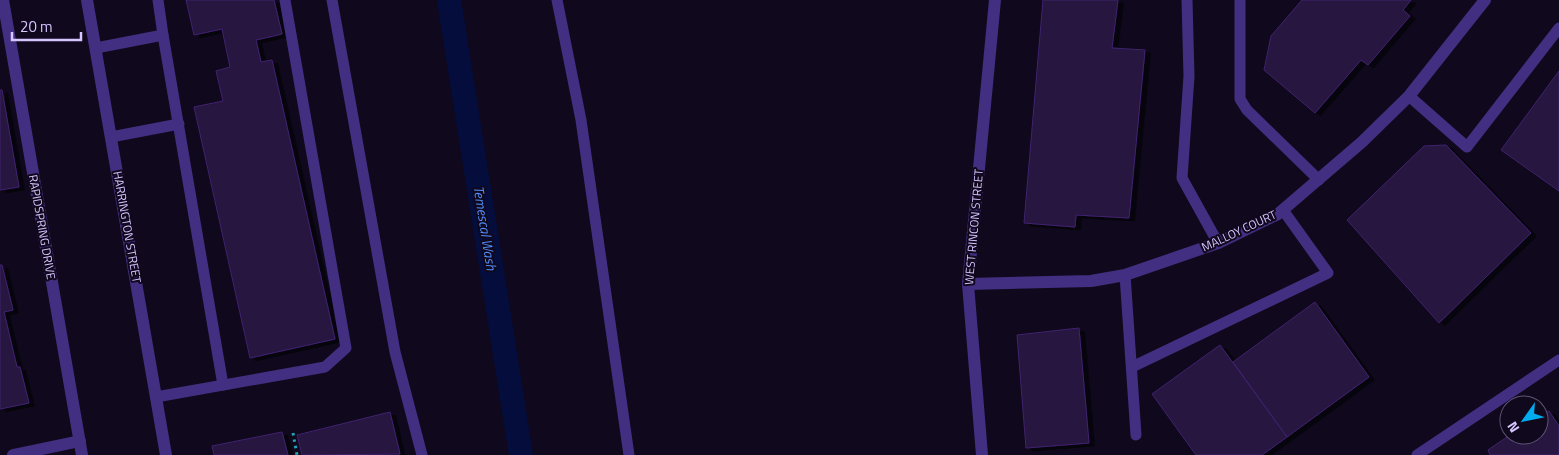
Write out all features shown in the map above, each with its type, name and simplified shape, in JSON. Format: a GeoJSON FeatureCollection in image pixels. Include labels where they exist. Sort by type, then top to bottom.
{"type":"FeatureCollection","features":[{"type":"Feature","properties":{"kind":"street","name":"RAPIDSPRING DRIVE"},"geometry":{"type":"LineString","coordinates":[[2,0],[6,51],[82,455]]}},
{"type":"Feature","properties":{"kind":"street","name":"HARRINGTON STREET"},"geometry":{"type":"LineString","coordinates":[[87,0],[166,455]]}},
{"type":"Feature","properties":{"kind":"street","name":"WEST RINCON STREET"},"geometry":{"type":"LineString","coordinates":[[982,455],[968,284],[995,0]]}},
{"type":"Feature","properties":{"kind":"street","name":"MALLOY COURT"},"geometry":{"type":"LineString","coordinates":[[968,284],[1091,281],[1125,275],[1218,243],[1283,210],[1319,180],[1409,96],[1485,0]]}},
{"type":"Feature","properties":{"kind":"street"},"geometry":{"type":"LineString","coordinates":[[13,455],[80,441]]}},
{"type":"Feature","properties":{"kind":"lane"},"geometry":{"type":"LineString","coordinates":[[158,0],[223,385]]}},
{"type":"Feature","properties":{"kind":"lane"},"geometry":{"type":"LineString","coordinates":[[156,397],[326,366],[346,348],[285,0]]}},
{"type":"Feature","properties":{"kind":"lane"},"geometry":{"type":"LineString","coordinates":[[332,0],[395,352],[422,455]]}},
{"type":"Feature","properties":{"kind":"lane"},"geometry":{"type":"LineString","coordinates":[[557,0],[581,120],[629,455]]}},
{"type":"Feature","properties":{"kind":"lane"},"geometry":{"type":"LineString","coordinates":[[1187,0],[1189,76],[1182,178],[1218,243]]}},
{"type":"Feature","properties":{"kind":"lane"},"geometry":{"type":"LineString","coordinates":[[1240,0],[1240,100],[1259,122],[1319,180]]}},
{"type":"Feature","properties":{"kind":"lane"},"geometry":{"type":"LineString","coordinates":[[1409,96],[1467,147],[1559,28]]}},
{"type":"Feature","properties":{"kind":"lane"},"geometry":{"type":"LineString","coordinates":[[96,48],[163,35]]}},
{"type":"Feature","properties":{"kind":"lane"},"geometry":{"type":"LineString","coordinates":[[111,136],[179,124]]}},
{"type":"Feature","properties":{"kind":"lane"},"geometry":{"type":"LineString","coordinates":[[1132,367],[1328,273],[1283,210]]}},
{"type":"Feature","properties":{"kind":"lane"},"geometry":{"type":"LineString","coordinates":[[1125,275],[1136,435]]}},
{"type":"Feature","properties":{"kind":"lane"},"geometry":{"type":"LineString","coordinates":[[1417,455],[1559,360]]}},
{"type":"Feature","properties":{"kind":"path"},"geometry":{"type":"LineString","coordinates":[[293,433],[297,455]]}},
{"type":"Feature","properties":{"kind":"building"},"geometry":{"type":"Polygon","coordinates":[[[186,0],[274,0],[282,34],[256,40],[261,62],[272,60],[335,339],[250,358],[194,107],[223,101],[216,71],[230,67],[222,29],[194,35],[186,0]]]}},
{"type":"Feature","properties":{"kind":"building"},"geometry":{"type":"Polygon","coordinates":[[[1043,0],[1118,0],[1112,48],[1145,50],[1129,218],[1076,215],[1075,227],[1024,223],[1043,0]]]}},
{"type":"Feature","properties":{"kind":"building"},"geometry":{"type":"Polygon","coordinates":[[[1302,0],[1411,0],[1403,10],[1410,16],[1368,65],[1361,60],[1315,113],[1264,70],[1271,36],[1302,0]]]}},
{"type":"Feature","properties":{"kind":"building"},"geometry":{"type":"Polygon","coordinates":[[[1559,71],[1559,191],[1501,150],[1559,71]]]}},
{"type":"Feature","properties":{"kind":"building"},"geometry":{"type":"Polygon","coordinates":[[[0,90],[2,90],[19,187],[0,190],[0,90]]]}},
{"type":"Feature","properties":{"kind":"building"},"geometry":{"type":"Polygon","coordinates":[[[1446,145],[1531,233],[1439,323],[1347,220],[1424,146],[1446,145]]]}},
{"type":"Feature","properties":{"kind":"building"},"geometry":{"type":"Polygon","coordinates":[[[0,265],[2,265],[13,310],[4,312],[17,367],[20,367],[29,403],[0,409],[0,265]]]}},
{"type":"Feature","properties":{"kind":"building"},"geometry":{"type":"Polygon","coordinates":[[[1315,302],[1369,377],[1287,437],[1233,362],[1315,302]]]}},
{"type":"Feature","properties":{"kind":"building"},"geometry":{"type":"Polygon","coordinates":[[[1079,328],[1089,443],[1026,448],[1017,335],[1079,328]]]}},
{"type":"Feature","properties":{"kind":"building"},"geometry":{"type":"Polygon","coordinates":[[[1220,345],[1287,437],[1262,455],[1196,455],[1152,394],[1220,345]]]}},
{"type":"Feature","properties":{"kind":"building"},"geometry":{"type":"Polygon","coordinates":[[[1549,411],[1559,426],[1559,455],[1490,455],[1488,450],[1499,442],[1499,445],[1549,445],[1549,411]]]}},
{"type":"Feature","properties":{"kind":"building"},"geometry":{"type":"Polygon","coordinates":[[[390,412],[400,454],[302,455],[297,435],[390,412]]]}},
{"type":"Feature","properties":{"kind":"building"},"geometry":{"type":"Polygon","coordinates":[[[282,432],[288,455],[214,455],[212,446],[282,432]]]}},
{"type":"Feature","properties":{"kind":"waterway","name":"Temescal Wash"},"geometry":{"type":"LineString","coordinates":[[449,0],[521,455]]}}]}
